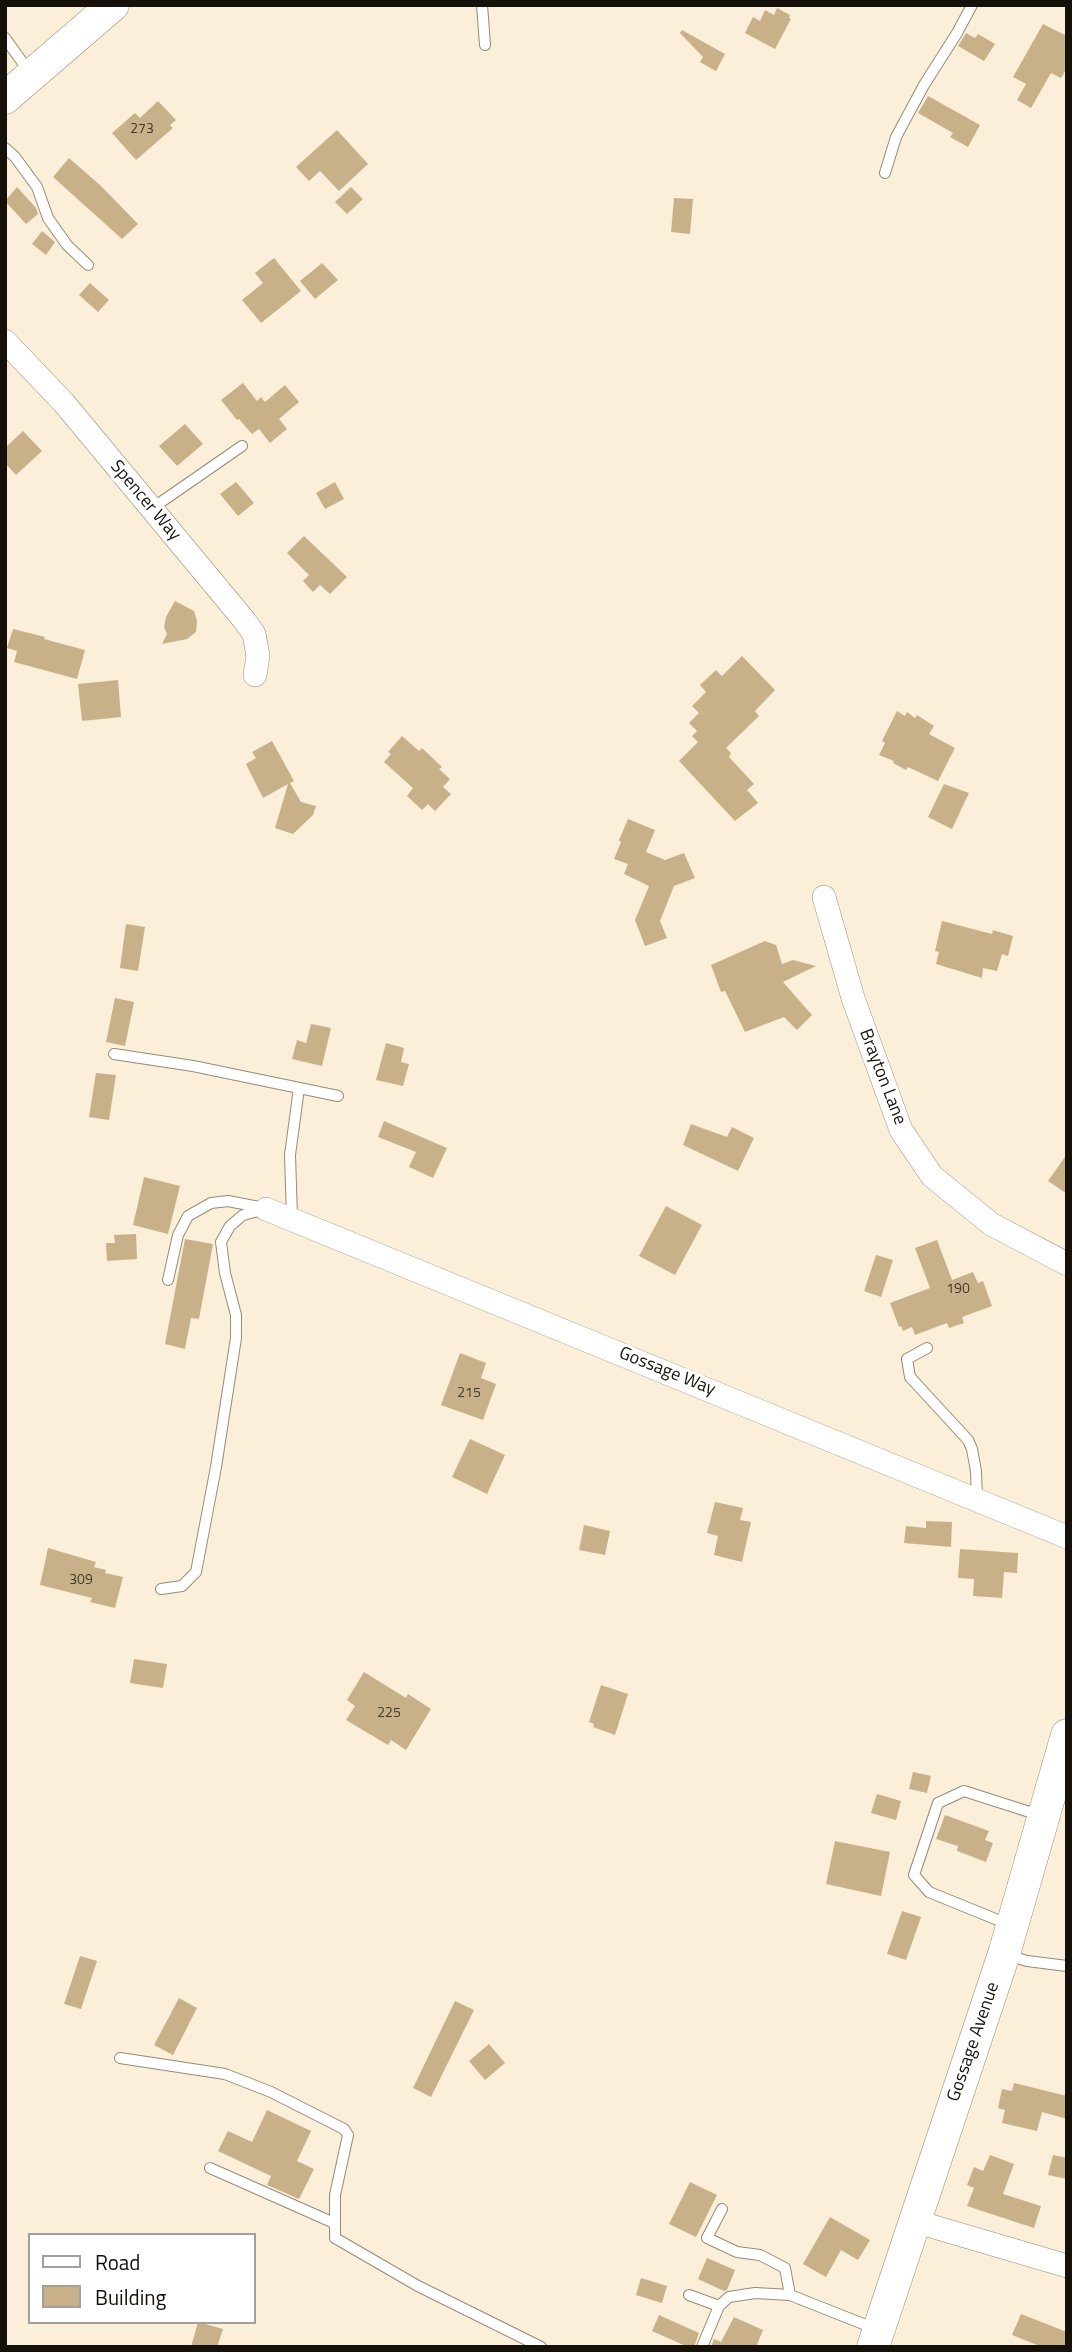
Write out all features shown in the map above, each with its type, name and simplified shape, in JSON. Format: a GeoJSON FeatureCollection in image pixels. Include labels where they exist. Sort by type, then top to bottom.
{"type":"FeatureCollection","features":[{"type":"Feature","properties":{"kind":"street"},"geometry":{"type":"LineString","coordinates":[[5,98],[113,5]]}},
{"type":"Feature","properties":{"kind":"street","name":"Spencer Way"},"geometry":{"type":"LineString","coordinates":[[5,341],[64,403],[254,634],[258,656],[256,675]]}},
{"type":"Feature","properties":{"kind":"street","name":"Brayton Lane"},"geometry":{"type":"LineString","coordinates":[[824,897],[853,999],[901,1130],[932,1176],[990,1224],[1067,1264]]}},
{"type":"Feature","properties":{"kind":"street","name":"Gossage Way"},"geometry":{"type":"LineString","coordinates":[[266,1209],[1067,1537]]}},
{"type":"Feature","properties":{"kind":"street","name":"Gossage Avenue"},"geometry":{"type":"LineString","coordinates":[[876,2339],[1008,1940],[1067,1735]]}},
{"type":"Feature","properties":{"kind":"street"},"geometry":{"type":"LineString","coordinates":[[914,2221],[1067,2266]]}},
{"type":"Feature","properties":{"kind":"lane"},"geometry":{"type":"LineString","coordinates":[[482,5],[485,46]]}},
{"type":"Feature","properties":{"kind":"lane"},"geometry":{"type":"LineString","coordinates":[[884,173],[896,137],[923,85],[972,5]]}},
{"type":"Feature","properties":{"kind":"lane"},"geometry":{"type":"LineString","coordinates":[[5,38],[32,75]]}},
{"type":"Feature","properties":{"kind":"lane"},"geometry":{"type":"LineString","coordinates":[[5,148],[37,187],[48,218],[67,245],[88,265]]}},
{"type":"Feature","properties":{"kind":"lane"},"geometry":{"type":"LineString","coordinates":[[151,509],[242,446]]}},
{"type":"Feature","properties":{"kind":"lane"},"geometry":{"type":"LineString","coordinates":[[114,1054],[194,1066],[338,1096]]}},
{"type":"Feature","properties":{"kind":"lane"},"geometry":{"type":"LineString","coordinates":[[292,1218],[290,1155],[299,1088]]}},
{"type":"Feature","properties":{"kind":"lane"},"geometry":{"type":"LineString","coordinates":[[168,1280],[178,1236],[188,1216],[211,1203],[228,1201],[266,1209]]}},
{"type":"Feature","properties":{"kind":"lane"},"geometry":{"type":"LineString","coordinates":[[161,1589],[182,1586],[196,1572],[216,1467],[236,1338],[236,1315],[225,1273],[221,1242],[230,1226],[243,1215],[266,1209]]}},
{"type":"Feature","properties":{"kind":"lane"},"geometry":{"type":"LineString","coordinates":[[927,1348],[907,1359],[910,1377],[968,1440],[976,1471],[977,1500]]}},
{"type":"Feature","properties":{"kind":"lane"},"geometry":{"type":"LineString","coordinates":[[1043,1816],[964,1791],[938,1803],[915,1875],[929,1892],[1008,1940],[1027,1961],[1067,1966]]}},
{"type":"Feature","properties":{"kind":"lane"},"geometry":{"type":"LineString","coordinates":[[120,2058],[225,2074],[271,2092],[344,2129],[348,2136],[335,2195],[335,2238],[418,2286],[541,2347]]}},
{"type":"Feature","properties":{"kind":"lane"},"geometry":{"type":"LineString","coordinates":[[210,2168],[334,2223]]}},
{"type":"Feature","properties":{"kind":"lane"},"geometry":{"type":"LineString","coordinates":[[722,2209],[707,2238],[737,2252],[760,2255],[785,2268],[790,2295]]}},
{"type":"Feature","properties":{"kind":"lane"},"geometry":{"type":"LineString","coordinates":[[702,2347],[719,2306],[729,2297],[755,2293],[790,2295],[876,2339]]}},
{"type":"Feature","properties":{"kind":"lane"},"geometry":{"type":"LineString","coordinates":[[689,2295],[719,2306]]}},
{"type":"Feature","properties":{"kind":"building"},"geometry":{"type":"Polygon","coordinates":[[[777,8],[790,15],[791,19],[775,49],[745,33],[753,17],[760,21],[765,10],[774,15],[777,8]]]}},
{"type":"Feature","properties":{"kind":"building"},"geometry":{"type":"Polygon","coordinates":[[[1043,24],[1067,36],[1067,68],[1061,78],[1051,73],[1031,108],[1017,100],[1026,84],[1013,77],[1043,24]]]}},
{"type":"Feature","properties":{"kind":"building"},"geometry":{"type":"Polygon","coordinates":[[[682,30],[725,54],[716,71],[700,62],[703,57],[680,33],[682,30]]]}},
{"type":"Feature","properties":{"kind":"building"},"geometry":{"type":"Polygon","coordinates":[[[966,33],[975,38],[978,34],[995,44],[984,61],[958,46],[966,33]]]}},
{"type":"Feature","properties":{"kind":"building"},"geometry":{"type":"Polygon","coordinates":[[[928,96],[980,125],[968,147],[950,137],[953,133],[918,113],[928,96]]]}},
{"type":"Feature","properties":{"kind":"building"},"geometry":{"type":"Polygon","coordinates":[[[158,101],[176,120],[170,125],[173,128],[136,160],[112,133],[135,113],[140,118],[158,101]]]}},
{"type":"Feature","properties":{"kind":"building"},"geometry":{"type":"Polygon","coordinates":[[[337,130],[368,164],[339,191],[320,171],[309,181],[296,167],[337,130]]]}},
{"type":"Feature","properties":{"kind":"building"},"geometry":{"type":"Polygon","coordinates":[[[69,158],[138,224],[122,239],[53,177],[69,158]]]}},
{"type":"Feature","properties":{"kind":"building"},"geometry":{"type":"Polygon","coordinates":[[[17,187],[36,208],[38,214],[26,224],[5,201],[17,187]]]}},
{"type":"Feature","properties":{"kind":"building"},"geometry":{"type":"Polygon","coordinates":[[[351,187],[363,199],[347,214],[335,202],[351,187]]]}},
{"type":"Feature","properties":{"kind":"building"},"geometry":{"type":"Polygon","coordinates":[[[674,198],[693,199],[690,234],[671,232],[674,198]]]}},
{"type":"Feature","properties":{"kind":"building"},"geometry":{"type":"Polygon","coordinates":[[[42,231],[55,242],[46,255],[32,244],[42,231]]]}},
{"type":"Feature","properties":{"kind":"building"},"geometry":{"type":"Polygon","coordinates":[[[274,258],[301,291],[261,323],[242,300],[263,283],[255,273],[274,258]]]}},
{"type":"Feature","properties":{"kind":"building"},"geometry":{"type":"Polygon","coordinates":[[[322,263],[338,280],[315,299],[300,281],[322,263]]]}},
{"type":"Feature","properties":{"kind":"building"},"geometry":{"type":"Polygon","coordinates":[[[90,283],[109,300],[98,312],[79,295],[90,283]]]}},
{"type":"Feature","properties":{"kind":"building"},"geometry":{"type":"Polygon","coordinates":[[[243,383],[257,401],[261,397],[265,402],[285,385],[299,402],[279,419],[287,429],[270,443],[259,429],[252,434],[221,400],[243,383]]]}},
{"type":"Feature","properties":{"kind":"building"},"geometry":{"type":"Polygon","coordinates":[[[185,424],[203,444],[177,466],[159,446],[185,424]]]}},
{"type":"Feature","properties":{"kind":"building"},"geometry":{"type":"Polygon","coordinates":[[[23,431],[42,451],[16,475],[5,463],[5,448],[23,431]]]}},
{"type":"Feature","properties":{"kind":"building"},"geometry":{"type":"Polygon","coordinates":[[[236,482],[254,503],[238,516],[220,494],[236,482]]]}},
{"type":"Feature","properties":{"kind":"building"},"geometry":{"type":"Polygon","coordinates":[[[335,482],[344,499],[325,509],[316,493],[335,482]]]}},
{"type":"Feature","properties":{"kind":"building"},"geometry":{"type":"Polygon","coordinates":[[[304,536],[347,577],[330,594],[320,585],[313,592],[303,581],[309,575],[287,553],[304,536]]]}},
{"type":"Feature","properties":{"kind":"building"},"geometry":{"type":"Polygon","coordinates":[[[175,601],[194,611],[196,632],[187,639],[162,644],[167,634],[164,627],[166,617],[175,601]]]}},
{"type":"Feature","properties":{"kind":"building"},"geometry":{"type":"Polygon","coordinates":[[[13,629],[85,650],[77,679],[14,662],[17,651],[7,648],[13,629]]]}},
{"type":"Feature","properties":{"kind":"building"},"geometry":{"type":"Polygon","coordinates":[[[742,656],[775,690],[755,711],[759,716],[726,748],[731,753],[729,757],[754,784],[747,790],[758,803],[735,821],[679,761],[698,742],[692,736],[697,731],[689,723],[699,713],[692,706],[706,692],[700,685],[716,670],[722,676],[742,656]]]}},
{"type":"Feature","properties":{"kind":"building"},"geometry":{"type":"Polygon","coordinates":[[[118,680],[121,717],[82,721],[78,684],[118,680]]]}},
{"type":"Feature","properties":{"kind":"building"},"geometry":{"type":"Polygon","coordinates":[[[897,711],[905,716],[907,712],[915,718],[917,715],[934,726],[929,734],[955,748],[938,781],[908,767],[906,770],[879,755],[885,743],[882,741],[897,711]]]}},
{"type":"Feature","properties":{"kind":"building"},"geometry":{"type":"Polygon","coordinates":[[[402,736],[419,751],[422,748],[442,767],[439,769],[450,779],[443,787],[451,794],[435,811],[428,804],[422,810],[407,796],[413,788],[384,762],[391,754],[388,752],[402,736]]]}},
{"type":"Feature","properties":{"kind":"building"},"geometry":{"type":"Polygon","coordinates":[[[272,741],[294,781],[290,783],[301,802],[316,806],[313,815],[293,834],[275,828],[288,784],[263,798],[246,764],[256,758],[252,752],[272,741]]]}},
{"type":"Feature","properties":{"kind":"building"},"geometry":{"type":"Polygon","coordinates":[[[944,784],[969,793],[952,829],[928,817],[944,784]]]}},
{"type":"Feature","properties":{"kind":"building"},"geometry":{"type":"Polygon","coordinates":[[[628,819],[655,830],[646,852],[665,860],[684,853],[695,878],[674,886],[660,921],[667,938],[645,946],[635,920],[649,886],[624,874],[628,864],[614,859],[628,819]]]}},
{"type":"Feature","properties":{"kind":"building"},"geometry":{"type":"Polygon","coordinates":[[[942,921],[992,934],[993,930],[1013,936],[1008,956],[1002,954],[997,971],[983,968],[982,978],[936,964],[939,952],[935,951],[942,921]]]}},
{"type":"Feature","properties":{"kind":"building"},"geometry":{"type":"Polygon","coordinates":[[[126,924],[145,927],[138,971],[120,968],[126,924]]]}},
{"type":"Feature","properties":{"kind":"building"},"geometry":{"type":"Polygon","coordinates":[[[765,941],[776,945],[782,964],[793,960],[816,966],[783,982],[812,1015],[797,1030],[784,1017],[745,1032],[725,991],[721,992],[711,965],[765,941]]]}},
{"type":"Feature","properties":{"kind":"building"},"geometry":{"type":"Polygon","coordinates":[[[115,998],[134,1002],[125,1046],[106,1042],[115,998]]]}},
{"type":"Feature","properties":{"kind":"building"},"geometry":{"type":"Polygon","coordinates":[[[311,1024],[331,1028],[322,1066],[292,1059],[297,1040],[306,1043],[311,1024]]]}},
{"type":"Feature","properties":{"kind":"building"},"geometry":{"type":"Polygon","coordinates":[[[386,1043],[404,1048],[401,1062],[409,1064],[403,1086],[376,1080],[386,1043]]]}},
{"type":"Feature","properties":{"kind":"building"},"geometry":{"type":"Polygon","coordinates":[[[96,1073],[116,1075],[109,1120],[89,1117],[96,1073]]]}},
{"type":"Feature","properties":{"kind":"building"},"geometry":{"type":"Polygon","coordinates":[[[384,1121],[447,1148],[433,1178],[409,1167],[416,1152],[378,1137],[384,1121]]]}},
{"type":"Feature","properties":{"kind":"building"},"geometry":{"type":"Polygon","coordinates":[[[691,1124],[727,1137],[732,1127],[754,1138],[738,1171],[683,1145],[691,1124]]]}},
{"type":"Feature","properties":{"kind":"building"},"geometry":{"type":"Polygon","coordinates":[[[1067,1154],[1067,1194],[1048,1181],[1067,1154]]]}},
{"type":"Feature","properties":{"kind":"building"},"geometry":{"type":"Polygon","coordinates":[[[144,1177],[180,1186],[168,1234],[133,1225],[144,1177]]]}},
{"type":"Feature","properties":{"kind":"building"},"geometry":{"type":"Polygon","coordinates":[[[666,1206],[702,1225],[675,1275],[639,1256],[666,1206]]]}},
{"type":"Feature","properties":{"kind":"building"},"geometry":{"type":"Polygon","coordinates":[[[136,1234],[137,1259],[107,1261],[106,1243],[115,1243],[114,1235],[136,1234]]]}},
{"type":"Feature","properties":{"kind":"building"},"geometry":{"type":"Polygon","coordinates":[[[185,1239],[213,1244],[199,1319],[191,1318],[185,1349],[165,1344],[185,1239]]]}},
{"type":"Feature","properties":{"kind":"building"},"geometry":{"type":"Polygon","coordinates":[[[937,1240],[952,1280],[973,1272],[978,1283],[983,1281],[992,1306],[962,1317],[964,1323],[949,1328],[947,1323],[915,1335],[912,1327],[903,1331],[901,1326],[899,1327],[890,1303],[930,1288],[915,1248],[937,1240]]]}},
{"type":"Feature","properties":{"kind":"building"},"geometry":{"type":"Polygon","coordinates":[[[876,1255],[893,1260],[881,1297],[864,1291],[876,1255]]]}},
{"type":"Feature","properties":{"kind":"building"},"geometry":{"type":"Polygon","coordinates":[[[460,1353],[486,1363],[481,1378],[496,1384],[483,1420],[441,1405],[460,1353]]]}},
{"type":"Feature","properties":{"kind":"building"},"geometry":{"type":"Polygon","coordinates":[[[470,1439],[505,1455],[487,1494],[452,1477],[470,1439]]]}},
{"type":"Feature","properties":{"kind":"building"},"geometry":{"type":"Polygon","coordinates":[[[715,1502],[743,1508],[740,1520],[751,1522],[742,1562],[714,1555],[718,1536],[707,1533],[715,1502]]]}},
{"type":"Feature","properties":{"kind":"building"},"geometry":{"type":"Polygon","coordinates":[[[926,1521],[952,1522],[951,1547],[904,1543],[906,1526],[926,1528],[926,1521]]]}},
{"type":"Feature","properties":{"kind":"building"},"geometry":{"type":"Polygon","coordinates":[[[584,1525],[610,1531],[605,1555],[579,1550],[584,1525]]]}},
{"type":"Feature","properties":{"kind":"building"},"geometry":{"type":"Polygon","coordinates":[[[48,1548],[96,1562],[94,1567],[123,1577],[115,1608],[90,1602],[92,1598],[40,1585],[48,1548]]]}},
{"type":"Feature","properties":{"kind":"building"},"geometry":{"type":"Polygon","coordinates":[[[960,1549],[1018,1553],[1017,1573],[1004,1572],[1002,1598],[973,1596],[974,1579],[958,1578],[960,1549]]]}},
{"type":"Feature","properties":{"kind":"building"},"geometry":{"type":"Polygon","coordinates":[[[134,1659],[167,1664],[163,1688],[130,1683],[134,1659]]]}},
{"type":"Feature","properties":{"kind":"building"},"geometry":{"type":"Polygon","coordinates":[[[364,1672],[406,1698],[408,1694],[431,1709],[406,1750],[391,1740],[388,1745],[346,1720],[355,1706],[347,1700],[364,1672]]]}},
{"type":"Feature","properties":{"kind":"building"},"geometry":{"type":"Polygon","coordinates":[[[601,1685],[628,1694],[615,1735],[593,1727],[594,1724],[589,1722],[601,1685]]]}},
{"type":"Feature","properties":{"kind":"building"},"geometry":{"type":"Polygon","coordinates":[[[913,1772],[931,1776],[927,1793],[909,1789],[913,1772]]]}},
{"type":"Feature","properties":{"kind":"building"},"geometry":{"type":"Polygon","coordinates":[[[877,1794],[901,1801],[896,1820],[871,1813],[877,1794]]]}},
{"type":"Feature","properties":{"kind":"building"},"geometry":{"type":"Polygon","coordinates":[[[945,1815],[989,1831],[985,1840],[993,1843],[986,1862],[957,1851],[958,1846],[936,1839],[945,1815]]]}},
{"type":"Feature","properties":{"kind":"building"},"geometry":{"type":"Polygon","coordinates":[[[835,1841],[890,1852],[881,1896],[826,1884],[835,1841]]]}},
{"type":"Feature","properties":{"kind":"building"},"geometry":{"type":"Polygon","coordinates":[[[902,1911],[921,1917],[906,1960],[887,1954],[902,1911]]]}},
{"type":"Feature","properties":{"kind":"building"},"geometry":{"type":"Polygon","coordinates":[[[80,1956],[97,1961],[81,2009],[64,2004],[80,1956]]]}},
{"type":"Feature","properties":{"kind":"building"},"geometry":{"type":"Polygon","coordinates":[[[179,1998],[197,2008],[173,2055],[154,2045],[179,1998]]]}},
{"type":"Feature","properties":{"kind":"building"},"geometry":{"type":"Polygon","coordinates":[[[455,2001],[474,2010],[431,2097],[413,2088],[455,2001]]]}},
{"type":"Feature","properties":{"kind":"building"},"geometry":{"type":"Polygon","coordinates":[[[489,2044],[505,2063],[485,2080],[469,2061],[489,2044]]]}},
{"type":"Feature","properties":{"kind":"building"},"geometry":{"type":"Polygon","coordinates":[[[1014,2083],[1067,2096],[1067,2119],[1042,2112],[1037,2131],[1002,2123],[1005,2110],[998,2108],[1002,2089],[1012,2091],[1014,2083]]]}},
{"type":"Feature","properties":{"kind":"building"},"geometry":{"type":"Polygon","coordinates":[[[267,2110],[311,2131],[297,2161],[314,2169],[299,2199],[267,2185],[271,2176],[218,2151],[228,2131],[252,2142],[267,2110]]]}},
{"type":"Feature","properties":{"kind":"building"},"geometry":{"type":"Polygon","coordinates":[[[990,2155],[1014,2164],[1003,2194],[1041,2206],[1034,2228],[967,2206],[974,2188],[967,2185],[974,2167],[983,2171],[990,2155]]]}},
{"type":"Feature","properties":{"kind":"building"},"geometry":{"type":"Polygon","coordinates":[[[1053,2155],[1067,2158],[1067,2179],[1048,2175],[1053,2155]]]}},
{"type":"Feature","properties":{"kind":"building"},"geometry":{"type":"Polygon","coordinates":[[[690,2182],[717,2195],[696,2237],[669,2224],[690,2182]]]}},
{"type":"Feature","properties":{"kind":"building"},"geometry":{"type":"Polygon","coordinates":[[[830,2217],[870,2240],[858,2260],[841,2250],[826,2277],[803,2264],[830,2217]]]}},
{"type":"Feature","properties":{"kind":"building"},"geometry":{"type":"Polygon","coordinates":[[[707,2258],[735,2270],[727,2290],[698,2279],[707,2258]]]}},
{"type":"Feature","properties":{"kind":"building"},"geometry":{"type":"Polygon","coordinates":[[[641,2278],[667,2286],[662,2303],[636,2295],[641,2278]]]}},
{"type":"Feature","properties":{"kind":"building"},"geometry":{"type":"Polygon","coordinates":[[[1021,2314],[1067,2332],[1067,2347],[1042,2347],[1012,2335],[1021,2314]]]}},
{"type":"Feature","properties":{"kind":"building"},"geometry":{"type":"Polygon","coordinates":[[[659,2315],[699,2333],[694,2347],[688,2347],[652,2331],[659,2315]]]}},
{"type":"Feature","properties":{"kind":"building"},"geometry":{"type":"Polygon","coordinates":[[[734,2317],[763,2330],[756,2347],[711,2347],[714,2339],[721,2342],[734,2317]]]}},
{"type":"Feature","properties":{"kind":"building"},"geometry":{"type":"Polygon","coordinates":[[[197,2324],[223,2329],[217,2347],[191,2347],[197,2324]]]}}]}
